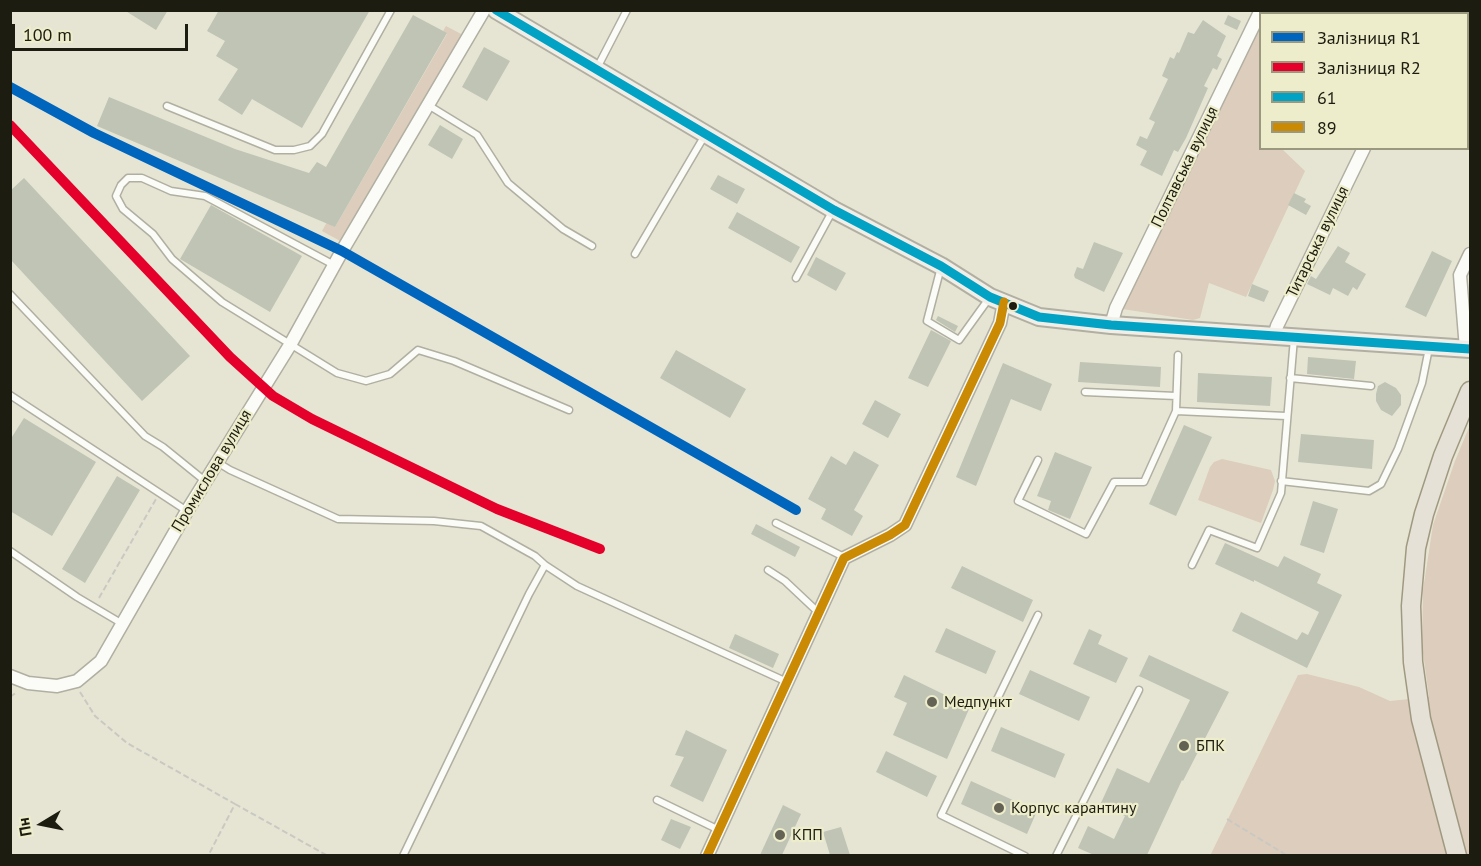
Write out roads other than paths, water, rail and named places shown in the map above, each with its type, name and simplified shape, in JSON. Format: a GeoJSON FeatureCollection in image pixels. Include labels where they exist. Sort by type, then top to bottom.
{"type":"FeatureCollection","features":[{"type":"Feature","properties":{"kind":"main road"},"geometry":{"type":"LineString","coordinates":[[496,10],[834,210],[941,266],[997,300],[1039,317],[1111,325],[1468,349]]}},
{"type":"Feature","properties":{"kind":"main road"},"geometry":{"type":"LineString","coordinates":[[1457,855],[1421,719],[1413,662],[1411,606],[1416,548],[1424,514],[1443,456],[1470,391]]}},
{"type":"Feature","properties":{"kind":"street","name":"Промислова вулиця"},"geometry":{"type":"LineString","coordinates":[[10,676],[28,683],[57,686],[77,681],[101,661],[216,462],[290,345],[334,265],[484,10]]}},
{"type":"Feature","properties":{"kind":"street","name":"Полтавська вулиця"},"geometry":{"type":"LineString","coordinates":[[1111,325],[1116,308],[1259,14]]}},
{"type":"Feature","properties":{"kind":"street","name":"Титарська вулиця"},"geometry":{"type":"LineString","coordinates":[[1274,336],[1363,150]]}},
{"type":"Feature","properties":{"kind":"street"},"geometry":{"type":"LineString","coordinates":[[1468,349],[1460,275],[1470,254]]}},
{"type":"Feature","properties":{"kind":"street"},"geometry":{"type":"LineString","coordinates":[[707,855],[844,558],[905,525],[1000,323],[997,300]]}},
{"type":"Feature","properties":{"kind":"lane"},"geometry":{"type":"LineString","coordinates":[[167,106],[275,150],[294,150],[310,146],[322,134],[391,10]]}},
{"type":"Feature","properties":{"kind":"lane"},"geometry":{"type":"LineString","coordinates":[[596,69],[627,10]]}},
{"type":"Feature","properties":{"kind":"lane"},"geometry":{"type":"LineString","coordinates":[[428,105],[477,135],[508,183],[563,229],[592,246]]}},
{"type":"Feature","properties":{"kind":"lane"},"geometry":{"type":"LineString","coordinates":[[635,254],[705,135]]}},
{"type":"Feature","properties":{"kind":"lane"},"geometry":{"type":"LineString","coordinates":[[334,265],[205,196],[171,191],[142,178],[128,178],[121,184],[116,196],[123,209],[153,234],[172,259],[222,302],[337,373],[366,381],[390,374],[418,350],[454,361],[569,410]]}},
{"type":"Feature","properties":{"kind":"lane"},"geometry":{"type":"LineString","coordinates":[[796,278],[834,210]]}},
{"type":"Feature","properties":{"kind":"lane"},"geometry":{"type":"LineString","coordinates":[[941,266],[927,321],[960,340],[997,300]]}},
{"type":"Feature","properties":{"kind":"lane"},"geometry":{"type":"LineString","coordinates":[[10,294],[145,436],[163,447],[205,481]]}},
{"type":"Feature","properties":{"kind":"lane"},"geometry":{"type":"LineString","coordinates":[[1192,565],[1209,530],[1257,548],[1281,493],[1294,338]]}},
{"type":"Feature","properties":{"kind":"lane"},"geometry":{"type":"LineString","coordinates":[[1281,481],[1369,491],[1381,484],[1398,449],[1418,394],[1429,348]]}},
{"type":"Feature","properties":{"kind":"lane"},"geometry":{"type":"LineString","coordinates":[[1038,460],[1018,501],[1086,534],[1114,482],[1144,482],[1176,411],[1178,355]]}},
{"type":"Feature","properties":{"kind":"lane"},"geometry":{"type":"LineString","coordinates":[[1290,378],[1371,386]]}},
{"type":"Feature","properties":{"kind":"lane"},"geometry":{"type":"LineString","coordinates":[[1085,392],[1176,396]]}},
{"type":"Feature","properties":{"kind":"lane"},"geometry":{"type":"LineString","coordinates":[[10,395],[187,511]]}},
{"type":"Feature","properties":{"kind":"lane"},"geometry":{"type":"LineString","coordinates":[[1176,411],[1286,416]]}},
{"type":"Feature","properties":{"kind":"lane"},"geometry":{"type":"LineString","coordinates":[[216,462],[338,519],[434,521],[481,526],[536,556],[545,566],[577,586],[787,682]]}},
{"type":"Feature","properties":{"kind":"lane"},"geometry":{"type":"LineString","coordinates":[[776,523],[844,558]]}},
{"type":"Feature","properties":{"kind":"lane"},"geometry":{"type":"LineString","coordinates":[[10,551],[121,623]]}},
{"type":"Feature","properties":{"kind":"lane"},"geometry":{"type":"LineString","coordinates":[[404,855],[529,594],[545,566]]}},
{"type":"Feature","properties":{"kind":"lane"},"geometry":{"type":"LineString","coordinates":[[768,570],[785,581],[819,613]]}},
{"type":"Feature","properties":{"kind":"lane"},"geometry":{"type":"LineString","coordinates":[[1025,855],[941,816],[1038,615]]}},
{"type":"Feature","properties":{"kind":"lane"},"geometry":{"type":"LineString","coordinates":[[1056,855],[1139,690]]}},
{"type":"Feature","properties":{"kind":"lane"},"geometry":{"type":"LineString","coordinates":[[657,800],[719,830]]}},
{"type":"Feature","properties":{"kind":"rail line","name":"R1"},"geometry":{"type":"LineString","coordinates":[[10,87],[94,133],[342,251],[796,510]]}},
{"type":"Feature","properties":{"kind":"rail line","name":"R2"},"geometry":{"type":"LineString","coordinates":[[10,125],[230,357],[273,396],[312,419],[497,509],[600,549]]}},
{"type":"Feature","properties":{"kind":"place","name":"Медпункт"},"geometry":{"type":"Point","coordinates":[932,702]}},
{"type":"Feature","properties":{"kind":"place","name":"БПК"},"geometry":{"type":"Point","coordinates":[1184,746]}},
{"type":"Feature","properties":{"kind":"place","name":"Корпус карантину"},"geometry":{"type":"Point","coordinates":[999,808]}},
{"type":"Feature","properties":{"kind":"place","name":"КПП"},"geometry":{"type":"Point","coordinates":[780,835]}}]}
